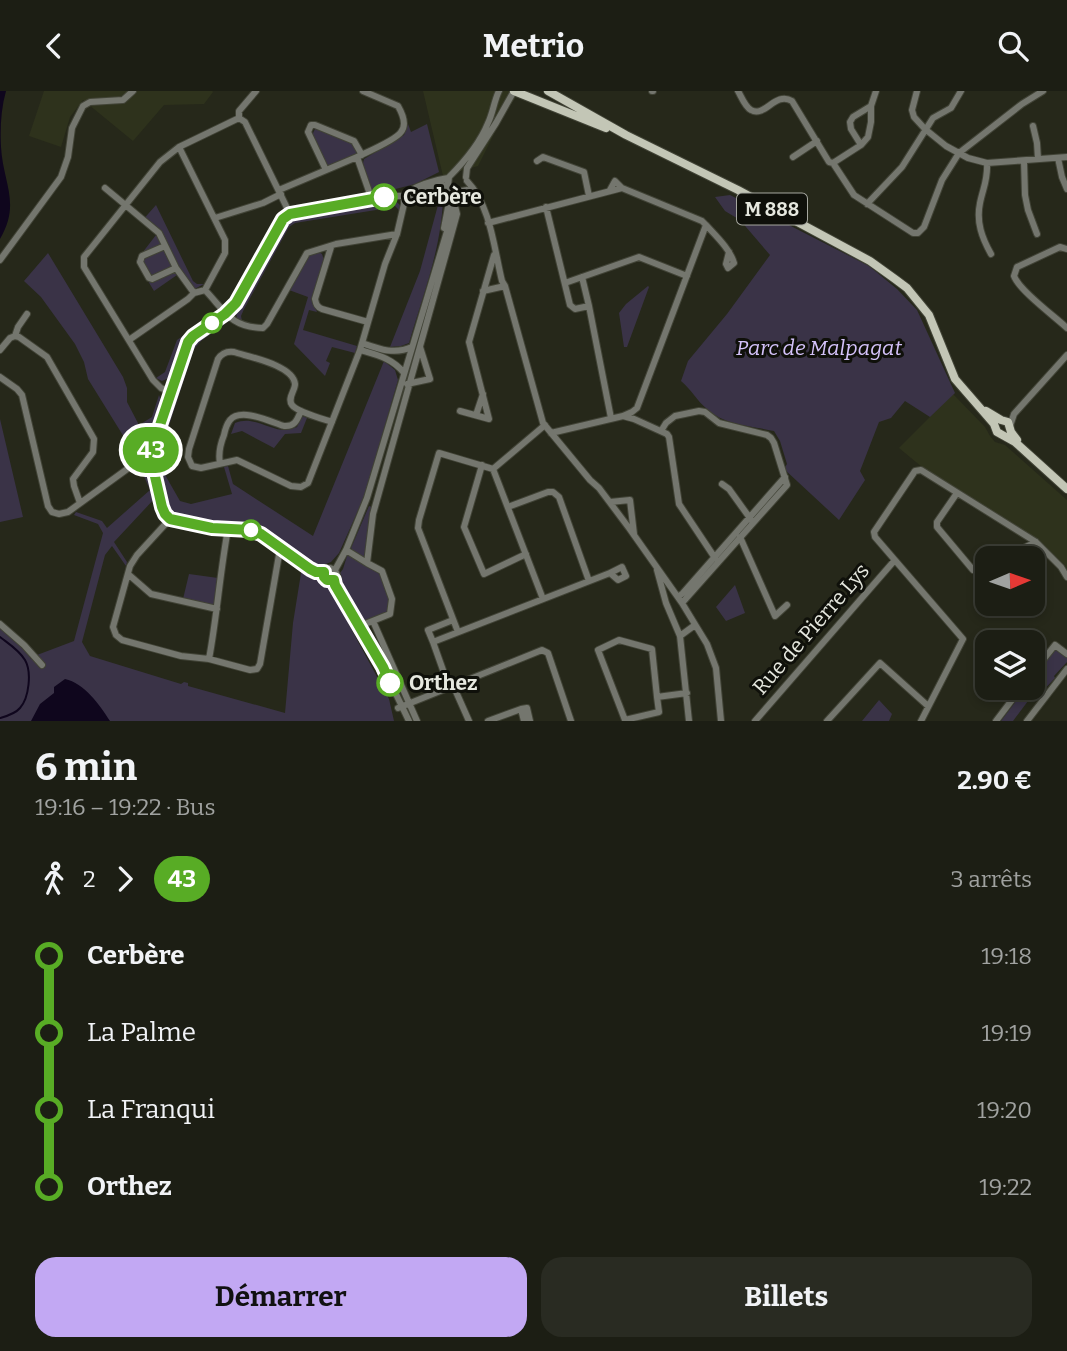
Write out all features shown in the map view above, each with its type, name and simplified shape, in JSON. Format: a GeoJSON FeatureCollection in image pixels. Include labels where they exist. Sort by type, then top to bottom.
{"type":"FeatureCollection","features":[{"type":"Feature","properties":{"kind":"main road","name":"M 888"},"geometry":{"type":"LineString","coordinates":[[514,91],[626,135]]}},
{"type":"Feature","properties":{"kind":"main road","name":"M 888"},"geometry":{"type":"LineString","coordinates":[[548,91],[626,135],[738,190],[870,261],[907,288],[929,315],[955,379],[975,403],[1004,426],[1015,442],[1067,489]]}},
{"type":"Feature","properties":{"kind":"street"},"geometry":{"type":"LineString","coordinates":[[0,260],[61,177],[68,157],[72,128],[83,106],[90,102],[123,100],[134,91]]}},
{"type":"Feature","properties":{"kind":"street"},"geometry":{"type":"LineString","coordinates":[[239,118],[239,111],[256,91]]}},
{"type":"Feature","properties":{"kind":"street"},"geometry":{"type":"LineString","coordinates":[[215,218],[263,203],[280,192],[360,156],[400,134],[404,126],[398,106],[363,91]]}},
{"type":"Feature","properties":{"kind":"street"},"geometry":{"type":"LineString","coordinates":[[404,195],[430,182],[448,178],[463,164],[488,124],[499,91]]}},
{"type":"Feature","properties":{"kind":"street"},"geometry":{"type":"LineString","coordinates":[[327,577],[330,568],[335,570],[346,550],[368,498],[416,347],[455,207],[467,186],[467,168],[514,91]]}},
{"type":"Feature","properties":{"kind":"street"},"geometry":{"type":"LineString","coordinates":[[737,91],[748,109],[755,111],[781,98],[793,101],[829,162],[833,163],[850,191],[910,232],[918,233],[922,230],[942,180],[958,153],[1042,91]]}},
{"type":"Feature","properties":{"kind":"street"},"geometry":{"type":"LineString","coordinates":[[833,163],[865,141],[870,131],[871,106],[876,91]]}},
{"type":"Feature","properties":{"kind":"street"},"geometry":{"type":"LineString","coordinates":[[917,91],[913,114],[925,129],[958,153],[987,163],[1067,157]]}},
{"type":"Feature","properties":{"kind":"street"},"geometry":{"type":"LineString","coordinates":[[867,204],[902,167],[933,118],[951,108],[961,91]]}},
{"type":"Feature","properties":{"kind":"street"},"geometry":{"type":"LineString","coordinates":[[860,145],[850,122],[853,117],[871,106]]}},
{"type":"Feature","properties":{"kind":"street"},"geometry":{"type":"LineString","coordinates":[[171,392],[158,386],[153,380],[84,267],[83,261],[85,255],[160,162],[179,147],[239,118]]}},
{"type":"Feature","properties":{"kind":"street"},"geometry":{"type":"LineString","coordinates":[[239,118],[245,122],[290,214]]}},
{"type":"Feature","properties":{"kind":"street"},"geometry":{"type":"LineString","coordinates":[[326,170],[309,132],[311,125],[354,141],[372,200]]}},
{"type":"Feature","properties":{"kind":"street"},"geometry":{"type":"LineString","coordinates":[[1033,126],[1038,159]]}},
{"type":"Feature","properties":{"kind":"street"},"geometry":{"type":"LineString","coordinates":[[793,157],[817,141]]}},
{"type":"Feature","properties":{"kind":"street"},"geometry":{"type":"LineString","coordinates":[[129,341],[194,293],[205,290],[225,253],[225,240],[179,147]]}},
{"type":"Feature","properties":{"kind":"street"},"geometry":{"type":"LineString","coordinates":[[537,161],[544,157],[584,172],[589,196]]}},
{"type":"Feature","properties":{"kind":"street"},"geometry":{"type":"LineString","coordinates":[[1058,158],[1067,189]]}},
{"type":"Feature","properties":{"kind":"street"},"geometry":{"type":"LineString","coordinates":[[1024,160],[1025,195],[1037,235]]}},
{"type":"Feature","properties":{"kind":"street"},"geometry":{"type":"LineString","coordinates":[[987,163],[988,178],[980,202],[979,220],[984,241],[991,254]]}},
{"type":"Feature","properties":{"kind":"street"},"geometry":{"type":"LineString","coordinates":[[455,172],[460,172],[479,195],[545,425],[610,502],[679,598],[708,645],[716,668],[721,721]]}},
{"type":"Feature","properties":{"kind":"street"},"geometry":{"type":"LineString","coordinates":[[367,563],[373,514],[405,383],[404,373],[416,347],[445,240],[450,197],[448,178]]}},
{"type":"Feature","properties":{"kind":"street"},"geometry":{"type":"LineString","coordinates":[[417,721],[403,706],[360,626],[335,585],[327,577],[310,569],[253,531],[212,528],[170,519],[162,507],[151,455],[154,439],[188,342],[236,303],[283,219],[290,214],[386,196],[412,196],[436,185],[479,195]]}},
{"type":"Feature","properties":{"kind":"street"},"geometry":{"type":"LineString","coordinates":[[105,188],[159,233],[176,268],[194,293]]}},
{"type":"Feature","properties":{"kind":"street"},"geometry":{"type":"LineString","coordinates":[[488,223],[622,188],[702,221],[729,252]]}},
{"type":"Feature","properties":{"kind":"street"},"geometry":{"type":"LineString","coordinates":[[332,422],[294,407],[290,398],[294,381],[279,366],[228,352],[218,359],[188,457],[190,464],[197,468],[240,460],[297,488],[304,487],[309,481],[332,422],[361,347],[385,264],[397,234],[404,195]]}},
{"type":"Feature","properties":{"kind":"street"},"geometry":{"type":"LineString","coordinates":[[546,207],[570,305],[575,309],[589,306]]}},
{"type":"Feature","properties":{"kind":"street"},"geometry":{"type":"LineString","coordinates":[[551,433],[623,416],[636,408],[706,225]]}},
{"type":"Feature","properties":{"kind":"street"},"geometry":{"type":"LineString","coordinates":[[205,290],[229,319],[265,327],[305,256],[310,252],[336,244],[397,234]]}},
{"type":"Feature","properties":{"kind":"street"},"geometry":{"type":"LineString","coordinates":[[165,246],[142,256],[140,262],[152,279],[176,268]]}},
{"type":"Feature","properties":{"kind":"street"},"geometry":{"type":"LineString","coordinates":[[331,247],[315,303],[322,309],[368,322]]}},
{"type":"Feature","properties":{"kind":"street"},"geometry":{"type":"LineString","coordinates":[[1067,249],[1060,247],[1017,267],[1014,276],[1040,305],[1067,328]]}},
{"type":"Feature","properties":{"kind":"street"},"geometry":{"type":"LineString","coordinates":[[460,411],[489,418],[469,342],[495,250]]}},
{"type":"Feature","properties":{"kind":"street"},"geometry":{"type":"LineString","coordinates":[[565,283],[639,257],[687,276]]}},
{"type":"Feature","properties":{"kind":"street"},"geometry":{"type":"LineString","coordinates":[[582,277],[611,418]]}},
{"type":"Feature","properties":{"kind":"street"},"geometry":{"type":"LineString","coordinates":[[484,291],[505,286]]}},
{"type":"Feature","properties":{"kind":"street"},"geometry":{"type":"LineString","coordinates":[[15,336],[27,314]]}},
{"type":"Feature","properties":{"kind":"street"},"geometry":{"type":"LineString","coordinates":[[0,350],[15,336],[47,357],[92,435],[93,452],[73,479],[80,503]]}},
{"type":"Feature","properties":{"kind":"street"},"geometry":{"type":"LineString","coordinates":[[361,347],[389,352],[416,347]]}},
{"type":"Feature","properties":{"kind":"street"},"geometry":{"type":"LineString","coordinates":[[361,347],[393,361],[404,373]]}},
{"type":"Feature","properties":{"kind":"street"},"geometry":{"type":"LineString","coordinates":[[405,383],[430,379],[416,347]]}},
{"type":"Feature","properties":{"kind":"street"},"geometry":{"type":"LineString","coordinates":[[1004,426],[1067,355]]}},
{"type":"Feature","properties":{"kind":"street"},"geometry":{"type":"LineString","coordinates":[[0,377],[22,395],[50,511],[59,515],[66,513],[141,459],[151,455]]}},
{"type":"Feature","properties":{"kind":"street"},"geometry":{"type":"LineString","coordinates":[[476,415],[483,394]]}},
{"type":"Feature","properties":{"kind":"street"},"geometry":{"type":"LineString","coordinates":[[220,463],[220,445],[229,422],[236,415],[248,415],[288,426],[295,423],[301,411]]}},
{"type":"Feature","properties":{"kind":"street"},"geometry":{"type":"LineString","coordinates":[[661,431],[674,416],[699,411],[705,412],[719,423],[771,438],[786,481],[679,598]]}},
{"type":"Feature","properties":{"kind":"street"},"geometry":{"type":"LineString","coordinates":[[623,416],[661,431],[669,437],[680,504],[715,558]]}},
{"type":"Feature","properties":{"kind":"street"},"geometry":{"type":"LineString","coordinates":[[493,469],[545,425]]}},
{"type":"Feature","properties":{"kind":"street"},"geometry":{"type":"LineString","coordinates":[[458,632],[418,528],[439,453],[493,469],[543,599]]}},
{"type":"Feature","properties":{"kind":"street"},"geometry":{"type":"LineString","coordinates":[[482,465],[464,527],[484,574],[526,554]]}},
{"type":"Feature","properties":{"kind":"street"},"geometry":{"type":"LineString","coordinates":[[921,721],[963,639],[875,537],[874,532],[915,471],[921,470],[1035,542],[1061,567],[1067,577]]}},
{"type":"Feature","properties":{"kind":"street"},"geometry":{"type":"LineString","coordinates":[[722,484],[729,489],[751,520]]}},
{"type":"Feature","properties":{"kind":"street"},"geometry":{"type":"LineString","coordinates":[[508,507],[548,492],[556,494],[589,581]]}},
{"type":"Feature","properties":{"kind":"street"},"geometry":{"type":"LineString","coordinates":[[957,492],[937,522],[937,527],[975,571]]}},
{"type":"Feature","properties":{"kind":"street"},"geometry":{"type":"LineString","coordinates":[[610,502],[630,500],[634,536]]}},
{"type":"Feature","properties":{"kind":"street"},"geometry":{"type":"LineString","coordinates":[[170,519],[132,561],[113,627],[114,633],[122,641],[255,670],[259,667],[281,549]]}},
{"type":"Feature","properties":{"kind":"street"},"geometry":{"type":"LineString","coordinates":[[665,601],[679,598],[720,563],[751,520]]}},
{"type":"Feature","properties":{"kind":"street"},"geometry":{"type":"LineString","coordinates":[[209,659],[228,529]]}},
{"type":"Feature","properties":{"kind":"street"},"geometry":{"type":"LineString","coordinates":[[740,537],[775,616],[787,605]]}},
{"type":"Feature","properties":{"kind":"street"},"geometry":{"type":"LineString","coordinates":[[1027,546],[1035,542]]}},
{"type":"Feature","properties":{"kind":"street"},"geometry":{"type":"LineString","coordinates":[[346,550],[382,571],[393,599],[390,614],[360,626]]}},
{"type":"Feature","properties":{"kind":"street","name":"Rue de Pierre Lys"},"geometry":{"type":"LineString","coordinates":[[754,721],[894,561]]}},
{"type":"Feature","properties":{"kind":"street"},"geometry":{"type":"LineString","coordinates":[[657,568],[657,578],[680,636],[690,721]]}},
{"type":"Feature","properties":{"kind":"street"},"geometry":{"type":"LineString","coordinates":[[433,642],[610,573]]}},
{"type":"Feature","properties":{"kind":"street"},"geometry":{"type":"LineString","coordinates":[[128,574],[151,594],[218,609]]}},
{"type":"Feature","properties":{"kind":"street"},"geometry":{"type":"LineString","coordinates":[[453,620],[428,630],[469,721]]}},
{"type":"Feature","properties":{"kind":"street"},"geometry":{"type":"LineString","coordinates":[[373,621],[409,721]]}},
{"type":"Feature","properties":{"kind":"street"},"geometry":{"type":"LineString","coordinates":[[0,625],[42,665]]}},
{"type":"Feature","properties":{"kind":"street"},"geometry":{"type":"LineString","coordinates":[[680,636],[695,625]]}},
{"type":"Feature","properties":{"kind":"street"},"geometry":{"type":"LineString","coordinates":[[619,640],[652,649],[657,697],[659,712],[625,720],[598,650],[619,640]]}},
{"type":"Feature","properties":{"kind":"street"},"geometry":{"type":"LineString","coordinates":[[1045,658],[1055,645],[1067,654]]}},
{"type":"Feature","properties":{"kind":"street"},"geometry":{"type":"LineString","coordinates":[[403,706],[542,650],[548,653],[571,721]]}},
{"type":"Feature","properties":{"kind":"street"},"geometry":{"type":"LineString","coordinates":[[827,721],[880,663],[928,706]]}},
{"type":"Feature","properties":{"kind":"street"},"geometry":{"type":"LineString","coordinates":[[1027,721],[1067,669]]}},
{"type":"Feature","properties":{"kind":"street"},"geometry":{"type":"LineString","coordinates":[[657,697],[687,693]]}},
{"type":"Feature","properties":{"kind":"street"},"geometry":{"type":"LineString","coordinates":[[996,721],[1012,700]]}},
{"type":"Feature","properties":{"kind":"street"},"geometry":{"type":"LineString","coordinates":[[488,721],[527,708],[530,721]]}},
{"type":"Feature","properties":{"kind":"street"},"geometry":{"type":"LineString","coordinates":[[521,709],[524,721]]}},
{"type":"Feature","properties":{"kind":"shaded area"},"geometry":{"type":"Polygon","coordinates":[[[0,91],[6,91],[1,140],[10,204],[6,226],[0,239],[0,91]]]}},
{"type":"Feature","properties":{"kind":"shaded area"},"geometry":{"type":"Polygon","coordinates":[[[44,91],[213,92],[204,104],[164,105],[133,141],[83,100],[70,117],[61,147],[29,136],[44,91]]]}},
{"type":"Feature","properties":{"kind":"shaded area"},"geometry":{"type":"Polygon","coordinates":[[[423,91],[521,91],[505,112],[478,166],[443,176],[423,91]]]}},
{"type":"Feature","properties":{"kind":"shaded area"},"geometry":{"type":"Polygon","coordinates":[[[953,394],[985,427],[995,442],[1005,445],[1067,500],[1067,569],[1036,539],[958,491],[899,448],[953,394]]]}},
{"type":"Feature","properties":{"kind":"shaded area"},"geometry":{"type":"Polygon","coordinates":[[[65,679],[85,690],[110,721],[31,721],[40,704],[54,693],[54,687],[65,679]]]}},
{"type":"Feature","properties":{"kind":"green space"},"geometry":{"type":"Polygon","coordinates":[[[408,124],[411,132],[427,124],[439,172],[415,184],[376,194],[370,188],[364,159],[404,135],[408,124]]]}},
{"type":"Feature","properties":{"kind":"green space"},"geometry":{"type":"Polygon","coordinates":[[[316,127],[354,143],[358,154],[330,166],[325,164],[312,135],[316,127]]]}},
{"type":"Feature","properties":{"kind":"green space"},"geometry":{"type":"Polygon","coordinates":[[[435,191],[443,197],[442,216],[426,289],[409,343],[390,347],[420,271],[438,205],[419,199],[435,191]]]}},
{"type":"Feature","properties":{"kind":"green space","name":"Parc de Malpagat"},"geometry":{"type":"Polygon","coordinates":[[[730,195],[869,266],[897,289],[917,310],[955,393],[930,417],[905,401],[891,418],[879,422],[860,471],[865,480],[839,520],[784,469],[787,464],[774,431],[739,424],[714,414],[703,406],[681,381],[688,361],[770,255],[740,220],[725,211],[715,197],[730,195]]]}},
{"type":"Feature","properties":{"kind":"green space"},"geometry":{"type":"Polygon","coordinates":[[[389,200],[399,204],[401,208],[399,210],[394,205],[295,223],[289,227],[244,309],[242,321],[237,318],[239,307],[286,222],[295,216],[389,200]]]}},
{"type":"Feature","properties":{"kind":"green space"},"geometry":{"type":"Polygon","coordinates":[[[156,205],[193,281],[204,284],[189,292],[177,275],[154,291],[136,261],[156,235],[141,222],[156,205]]]}},
{"type":"Feature","properties":{"kind":"green space"},"geometry":{"type":"Polygon","coordinates":[[[319,252],[324,260],[312,300],[317,312],[309,310],[303,330],[357,346],[355,353],[332,347],[326,361],[330,363],[325,376],[294,344],[308,297],[289,290],[310,254],[319,252]]]}},
{"type":"Feature","properties":{"kind":"green space"},"geometry":{"type":"Polygon","coordinates":[[[48,253],[123,377],[127,388],[127,402],[139,425],[152,417],[159,395],[163,405],[148,450],[137,458],[88,379],[84,362],[75,344],[41,297],[24,281],[48,253]]]}},
{"type":"Feature","properties":{"kind":"green space"},"geometry":{"type":"Polygon","coordinates":[[[648,286],[627,347],[624,347],[619,313],[648,286]]]}},
{"type":"Feature","properties":{"kind":"green space"},"geometry":{"type":"Polygon","coordinates":[[[204,321],[206,323],[185,339],[171,377],[162,381],[156,378],[165,372],[177,340],[204,321]]]}},
{"type":"Feature","properties":{"kind":"green space"},"geometry":{"type":"Polygon","coordinates":[[[219,322],[225,324],[194,349],[161,450],[160,466],[180,501],[191,504],[232,494],[224,467],[228,466],[233,484],[313,536],[384,361],[395,370],[398,380],[365,495],[339,553],[331,562],[311,566],[258,528],[233,526],[231,523],[214,522],[213,525],[182,520],[173,517],[165,506],[154,452],[190,346],[196,338],[219,322]]]}},
{"type":"Feature","properties":{"kind":"green space"},"geometry":{"type":"Polygon","coordinates":[[[302,416],[307,418],[301,433],[285,434],[274,448],[242,431],[231,434],[235,423],[242,421],[286,430],[297,427],[302,416]]]}},
{"type":"Feature","properties":{"kind":"green space"},"geometry":{"type":"Polygon","coordinates":[[[0,419],[23,517],[0,522],[0,419]]]}},
{"type":"Feature","properties":{"kind":"green space"},"geometry":{"type":"Polygon","coordinates":[[[144,461],[149,464],[156,497],[114,542],[127,562],[126,566],[112,546],[105,555],[82,642],[90,656],[285,713],[293,623],[302,567],[333,590],[389,699],[394,721],[0,721],[0,627],[26,650],[31,659],[74,641],[103,533],[98,524],[74,515],[76,512],[102,521],[107,528],[150,490],[139,465],[144,461]]]}},
{"type":"Feature","properties":{"kind":"green space"},"geometry":{"type":"Polygon","coordinates":[[[369,506],[372,507],[365,558],[354,553],[351,548],[369,506]]]}},
{"type":"Feature","properties":{"kind":"green space"},"geometry":{"type":"Polygon","coordinates":[[[351,555],[381,574],[390,600],[388,613],[362,621],[339,584],[347,556],[351,555]]]}},
{"type":"Feature","properties":{"kind":"green space"},"geometry":{"type":"Polygon","coordinates":[[[189,574],[218,578],[214,606],[183,599],[189,574]]]}},
{"type":"Feature","properties":{"kind":"green space"},"geometry":{"type":"Polygon","coordinates":[[[735,585],[745,613],[726,621],[716,607],[735,585]]]}},
{"type":"Feature","properties":{"kind":"green space"},"geometry":{"type":"Polygon","coordinates":[[[1054,649],[1067,658],[1067,662],[1045,689],[1045,662],[1054,649]]]}},
{"type":"Feature","properties":{"kind":"green space"},"geometry":{"type":"Polygon","coordinates":[[[879,700],[892,714],[889,721],[862,721],[879,700]]]}},
{"type":"Feature","properties":{"kind":"green space"},"geometry":{"type":"Polygon","coordinates":[[[1017,700],[1029,700],[1013,721],[1001,721],[1017,700]]]}},
{"type":"Feature","properties":{"kind":"waterway"},"geometry":{"type":"LineString","coordinates":[[0,637],[23,656],[29,678],[23,704],[13,713],[0,718]]}},
{"type":"Feature","properties":{"kind":"bus line","name":"43"},"geometry":{"type":"LineString","coordinates":[[384,197],[290,214],[283,219],[236,303],[188,342],[154,439],[151,459],[162,507],[170,519],[212,528],[253,531],[310,569],[324,572],[325,579],[334,580],[390,683]]}},
{"type":"Feature","properties":{"kind":"place","name":"Cerbère"},"geometry":{"type":"Point","coordinates":[384,197]}},
{"type":"Feature","properties":{"kind":"place","name":"Orthez"},"geometry":{"type":"Point","coordinates":[390,683]}}]}
